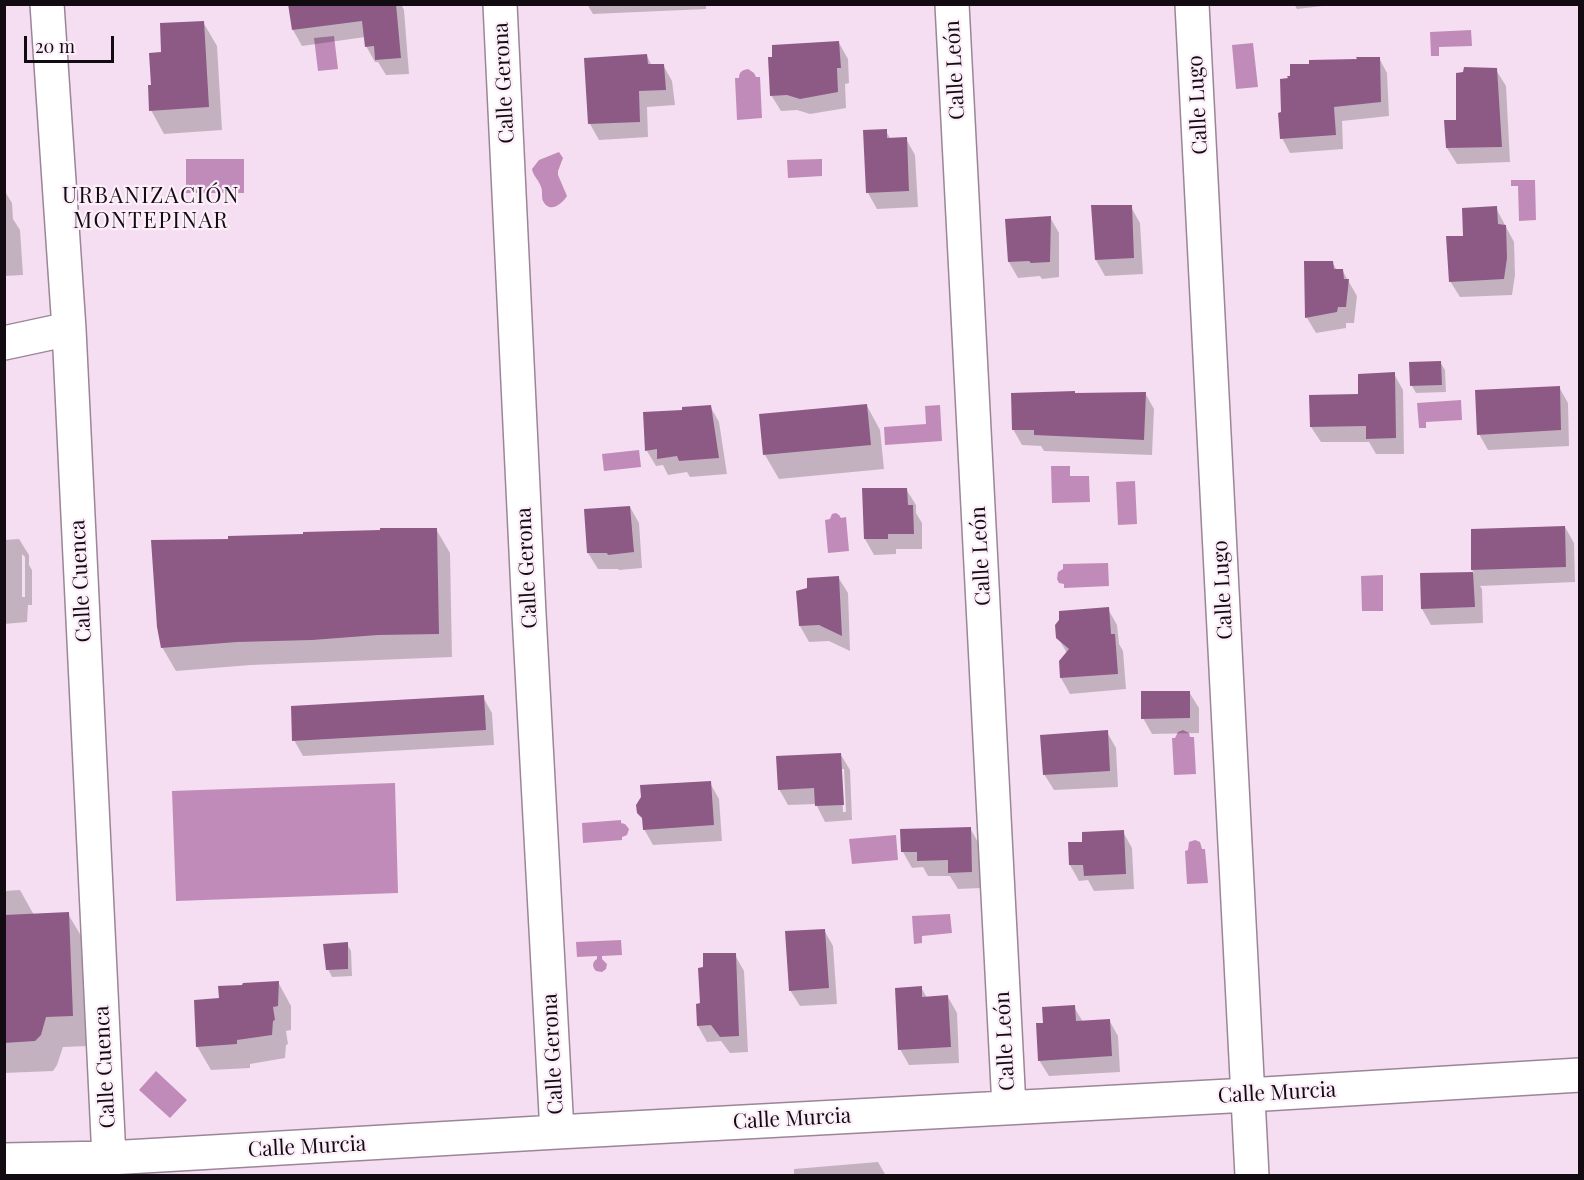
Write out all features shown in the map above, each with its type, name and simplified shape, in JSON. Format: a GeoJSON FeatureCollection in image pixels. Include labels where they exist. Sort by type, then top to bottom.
{"type":"FeatureCollection","features":[{"type":"Feature","properties":{"kind":"street","name":"Calle Cuenca"},"geometry":{"type":"LineString","coordinates":[[47,4],[69,329],[109,1158]]}},
{"type":"Feature","properties":{"kind":"street","name":"Calle Gerona"},"geometry":{"type":"LineString","coordinates":[[500,4],[528,602],[557,1132]]}},
{"type":"Feature","properties":{"kind":"street","name":"Calle León"},"geometry":{"type":"LineString","coordinates":[[952,4],[1009,1107]]}},
{"type":"Feature","properties":{"kind":"street","name":"Calle Lugo"},"geometry":{"type":"LineString","coordinates":[[1192,4],[1252,1176]]}},
{"type":"Feature","properties":{"kind":"street"},"geometry":{"type":"LineString","coordinates":[[4,343],[69,329]]}},
{"type":"Feature","properties":{"kind":"street","name":"Calle Murcia"},"geometry":{"type":"LineString","coordinates":[[4,1160],[109,1158],[1580,1075]]}},
{"type":"Feature","properties":{"kind":"shaded area"},"geometry":{"type":"Polygon","coordinates":[[[1471,30],[1472,46],[1439,47],[1439,56],[1431,56],[1430,32],[1471,30]]]}},
{"type":"Feature","properties":{"kind":"shaded area"},"geometry":{"type":"Polygon","coordinates":[[[334,36],[338,69],[318,71],[314,38],[334,36]]]}},
{"type":"Feature","properties":{"kind":"shaded area"},"geometry":{"type":"Polygon","coordinates":[[[1253,43],[1258,87],[1236,89],[1232,45],[1253,43]]]}},
{"type":"Feature","properties":{"kind":"shaded area"},"geometry":{"type":"Polygon","coordinates":[[[748,69],[756,77],[760,77],[762,118],[737,120],[735,78],[739,78],[741,72],[748,69]]]}},
{"type":"Feature","properties":{"kind":"shaded area"},"geometry":{"type":"Polygon","coordinates":[[[559,152],[563,158],[558,175],[567,196],[559,205],[549,207],[543,201],[542,189],[532,169],[539,160],[559,152]]]}},
{"type":"Feature","properties":{"kind":"shaded area"},"geometry":{"type":"Polygon","coordinates":[[[186,159],[244,159],[244,193],[186,193],[186,159]]]}},
{"type":"Feature","properties":{"kind":"shaded area"},"geometry":{"type":"Polygon","coordinates":[[[822,159],[822,176],[788,178],[787,160],[822,159]]]}},
{"type":"Feature","properties":{"kind":"shaded area"},"geometry":{"type":"Polygon","coordinates":[[[1511,180],[1535,180],[1536,220],[1519,221],[1518,186],[1511,186],[1511,180]]]}},
{"type":"Feature","properties":{"kind":"shaded area"},"geometry":{"type":"Polygon","coordinates":[[[1461,400],[1462,420],[1426,422],[1426,428],[1419,428],[1417,403],[1461,400]]]}},
{"type":"Feature","properties":{"kind":"shaded area"},"geometry":{"type":"Polygon","coordinates":[[[940,405],[942,441],[885,445],[884,427],[926,424],[925,406],[940,405]]]}},
{"type":"Feature","properties":{"kind":"shaded area"},"geometry":{"type":"Polygon","coordinates":[[[639,450],[641,467],[604,471],[602,454],[639,450]]]}},
{"type":"Feature","properties":{"kind":"shaded area"},"geometry":{"type":"Polygon","coordinates":[[[1051,466],[1070,466],[1070,476],[1089,476],[1090,502],[1052,503],[1051,466]]]}},
{"type":"Feature","properties":{"kind":"shaded area"},"geometry":{"type":"Polygon","coordinates":[[[1135,481],[1137,524],[1118,525],[1116,482],[1135,481]]]}},
{"type":"Feature","properties":{"kind":"shaded area"},"geometry":{"type":"Polygon","coordinates":[[[836,513],[841,518],[846,517],[849,551],[828,553],[825,520],[830,519],[832,514],[836,513]]]}},
{"type":"Feature","properties":{"kind":"shaded area"},"geometry":{"type":"Polygon","coordinates":[[[1108,563],[1109,586],[1064,588],[1064,584],[1059,583],[1057,579],[1058,572],[1063,569],[1063,564],[1108,563]]]}},
{"type":"Feature","properties":{"kind":"shaded area"},"geometry":{"type":"Polygon","coordinates":[[[1383,575],[1383,611],[1362,611],[1361,576],[1383,575]]]}},
{"type":"Feature","properties":{"kind":"shaded area"},"geometry":{"type":"Polygon","coordinates":[[[1183,730],[1189,733],[1190,737],[1194,737],[1196,774],[1174,775],[1172,738],[1183,730]]]}},
{"type":"Feature","properties":{"kind":"shaded area"},"geometry":{"type":"Polygon","coordinates":[[[395,783],[398,893],[176,901],[172,791],[395,783]]]}},
{"type":"Feature","properties":{"kind":"shaded area"},"geometry":{"type":"Polygon","coordinates":[[[621,820],[621,823],[629,829],[622,840],[583,843],[582,823],[621,820]]]}},
{"type":"Feature","properties":{"kind":"shaded area"},"geometry":{"type":"Polygon","coordinates":[[[896,835],[898,860],[852,864],[849,839],[896,835]]]}},
{"type":"Feature","properties":{"kind":"shaded area"},"geometry":{"type":"Polygon","coordinates":[[[1195,840],[1200,842],[1202,849],[1205,849],[1208,883],[1187,884],[1185,851],[1188,850],[1189,842],[1195,840]]]}},
{"type":"Feature","properties":{"kind":"shaded area"},"geometry":{"type":"Polygon","coordinates":[[[950,914],[952,933],[922,936],[922,943],[914,944],[912,916],[950,914]]]}},
{"type":"Feature","properties":{"kind":"shaded area"},"geometry":{"type":"Polygon","coordinates":[[[621,940],[622,955],[602,956],[607,964],[606,969],[602,972],[596,971],[593,966],[597,956],[577,957],[576,942],[621,940]]]}},
{"type":"Feature","properties":{"kind":"shaded area"},"geometry":{"type":"Polygon","coordinates":[[[156,1071],[187,1100],[170,1118],[139,1090],[156,1071]]]}},
{"type":"Feature","properties":{"kind":"building"},"geometry":{"type":"Polygon","coordinates":[[[288,4],[396,4],[401,58],[375,60],[374,46],[365,47],[362,21],[292,30],[288,4]]]}},
{"type":"Feature","properties":{"kind":"building"},"geometry":{"type":"Polygon","coordinates":[[[204,21],[209,107],[149,111],[148,85],[151,85],[149,53],[161,52],[160,23],[204,21]]]}},
{"type":"Feature","properties":{"kind":"building"},"geometry":{"type":"Polygon","coordinates":[[[839,41],[841,68],[837,68],[838,92],[800,99],[787,95],[770,96],[768,57],[772,57],[772,45],[839,41]]]}},
{"type":"Feature","properties":{"kind":"building"},"geometry":{"type":"Polygon","coordinates":[[[647,54],[648,64],[664,64],[666,90],[639,91],[640,122],[588,124],[584,58],[647,54]]]}},
{"type":"Feature","properties":{"kind":"building"},"geometry":{"type":"Polygon","coordinates":[[[1356,57],[1380,57],[1381,102],[1334,107],[1336,135],[1280,139],[1278,113],[1281,112],[1280,79],[1290,76],[1290,64],[1309,64],[1309,60],[1357,59],[1356,57]]]}},
{"type":"Feature","properties":{"kind":"building"},"geometry":{"type":"Polygon","coordinates":[[[1464,67],[1497,68],[1502,147],[1446,148],[1444,120],[1456,120],[1456,73],[1463,72],[1464,67]]]}},
{"type":"Feature","properties":{"kind":"building"},"geometry":{"type":"Polygon","coordinates":[[[887,129],[887,138],[907,137],[909,191],[866,193],[863,130],[887,129]]]}},
{"type":"Feature","properties":{"kind":"building"},"geometry":{"type":"Polygon","coordinates":[[[1091,205],[1132,205],[1134,258],[1095,260],[1091,205]]]}},
{"type":"Feature","properties":{"kind":"building"},"geometry":{"type":"Polygon","coordinates":[[[1497,206],[1498,224],[1506,225],[1507,258],[1504,279],[1449,282],[1446,236],[1463,236],[1462,208],[1497,206]]]}},
{"type":"Feature","properties":{"kind":"building"},"geometry":{"type":"Polygon","coordinates":[[[1051,216],[1050,262],[1008,262],[1005,219],[1051,216]]]}},
{"type":"Feature","properties":{"kind":"building"},"geometry":{"type":"Polygon","coordinates":[[[1304,261],[1333,261],[1334,269],[1343,269],[1344,279],[1349,279],[1346,307],[1338,307],[1337,312],[1305,318],[1304,261]]]}},
{"type":"Feature","properties":{"kind":"building"},"geometry":{"type":"Polygon","coordinates":[[[1441,361],[1442,385],[1410,386],[1409,362],[1441,361]]]}},
{"type":"Feature","properties":{"kind":"building"},"geometry":{"type":"Polygon","coordinates":[[[1395,372],[1396,438],[1366,439],[1366,426],[1310,427],[1309,395],[1358,394],[1358,374],[1395,372]]]}},
{"type":"Feature","properties":{"kind":"building"},"geometry":{"type":"Polygon","coordinates":[[[1560,386],[1561,430],[1477,435],[1475,390],[1560,386]]]}},
{"type":"Feature","properties":{"kind":"building"},"geometry":{"type":"Polygon","coordinates":[[[1075,391],[1075,393],[1146,392],[1144,440],[1034,435],[1034,430],[1012,430],[1011,393],[1075,391]]]}},
{"type":"Feature","properties":{"kind":"building"},"geometry":{"type":"Polygon","coordinates":[[[867,404],[871,445],[763,455],[759,414],[867,404]]]}},
{"type":"Feature","properties":{"kind":"building"},"geometry":{"type":"Polygon","coordinates":[[[711,405],[719,458],[679,461],[677,456],[657,459],[657,449],[645,451],[643,412],[682,410],[682,407],[711,405]]]}},
{"type":"Feature","properties":{"kind":"building"},"geometry":{"type":"Polygon","coordinates":[[[862,488],[907,488],[908,505],[913,505],[914,534],[888,534],[888,539],[864,539],[862,488]]]}},
{"type":"Feature","properties":{"kind":"building"},"geometry":{"type":"Polygon","coordinates":[[[630,506],[634,552],[608,555],[607,553],[587,553],[584,509],[630,506]]]}},
{"type":"Feature","properties":{"kind":"building"},"geometry":{"type":"Polygon","coordinates":[[[1565,526],[1566,567],[1471,570],[1471,529],[1565,526]]]}},
{"type":"Feature","properties":{"kind":"building"},"geometry":{"type":"Polygon","coordinates":[[[380,528],[437,528],[439,634],[237,642],[161,648],[157,627],[151,540],[228,539],[228,536],[380,530],[380,528]]]}},
{"type":"Feature","properties":{"kind":"building"},"geometry":{"type":"Polygon","coordinates":[[[1473,572],[1475,607],[1421,609],[1420,573],[1473,572]]]}},
{"type":"Feature","properties":{"kind":"building"},"geometry":{"type":"Polygon","coordinates":[[[839,576],[842,636],[819,625],[799,626],[796,591],[807,588],[807,578],[839,576]]]}},
{"type":"Feature","properties":{"kind":"building"},"geometry":{"type":"Polygon","coordinates":[[[1109,607],[1111,634],[1115,634],[1118,674],[1060,678],[1059,661],[1069,649],[1056,638],[1055,625],[1059,620],[1059,611],[1109,607]]]}},
{"type":"Feature","properties":{"kind":"building"},"geometry":{"type":"Polygon","coordinates":[[[1141,691],[1190,691],[1190,718],[1141,719],[1141,691]]]}},
{"type":"Feature","properties":{"kind":"building"},"geometry":{"type":"Polygon","coordinates":[[[484,695],[486,730],[292,741],[291,706],[484,695]]]}},
{"type":"Feature","properties":{"kind":"building"},"geometry":{"type":"Polygon","coordinates":[[[1108,730],[1110,771],[1043,775],[1040,735],[1108,730]]]}},
{"type":"Feature","properties":{"kind":"building"},"geometry":{"type":"Polygon","coordinates":[[[841,753],[844,805],[815,806],[814,788],[778,790],[776,756],[841,753]]]}},
{"type":"Feature","properties":{"kind":"building"},"geometry":{"type":"Polygon","coordinates":[[[711,781],[714,825],[643,830],[642,818],[637,813],[636,805],[641,797],[640,785],[711,781]]]}},
{"type":"Feature","properties":{"kind":"building"},"geometry":{"type":"Polygon","coordinates":[[[971,827],[972,872],[948,873],[948,860],[917,861],[917,852],[901,852],[900,829],[971,827]]]}},
{"type":"Feature","properties":{"kind":"building"},"geometry":{"type":"Polygon","coordinates":[[[1124,830],[1126,874],[1084,876],[1083,865],[1069,865],[1068,842],[1082,842],[1082,832],[1124,830]]]}},
{"type":"Feature","properties":{"kind":"building"},"geometry":{"type":"Polygon","coordinates":[[[69,912],[73,1016],[46,1017],[41,1035],[35,1041],[4,1043],[4,915],[69,912]]]}},
{"type":"Feature","properties":{"kind":"building"},"geometry":{"type":"Polygon","coordinates":[[[825,929],[829,988],[789,991],[785,931],[825,929]]]}},
{"type":"Feature","properties":{"kind":"building"},"geometry":{"type":"Polygon","coordinates":[[[348,942],[348,969],[326,970],[323,944],[348,942]]]}},
{"type":"Feature","properties":{"kind":"building"},"geometry":{"type":"Polygon","coordinates":[[[703,953],[736,953],[739,1036],[720,1037],[711,1025],[697,1026],[696,1004],[700,1003],[698,968],[703,967],[703,953]]]}},
{"type":"Feature","properties":{"kind":"building"},"geometry":{"type":"Polygon","coordinates":[[[279,981],[278,1006],[273,1007],[275,1020],[272,1035],[237,1040],[237,1044],[196,1047],[194,1000],[219,998],[218,986],[279,981]]]}},
{"type":"Feature","properties":{"kind":"building"},"geometry":{"type":"Polygon","coordinates":[[[922,986],[922,997],[948,995],[951,1047],[898,1050],[895,988],[922,986]]]}},
{"type":"Feature","properties":{"kind":"building"},"geometry":{"type":"Polygon","coordinates":[[[1075,1005],[1076,1021],[1110,1019],[1112,1056],[1038,1061],[1036,1023],[1043,1023],[1042,1007],[1075,1005]]]}},
{"type":"Feature","properties":{"kind":"district","name":"URBANIZACIÓN MONTEPINAR"},"geometry":{"type":"Point","coordinates":[151,208]}}]}
